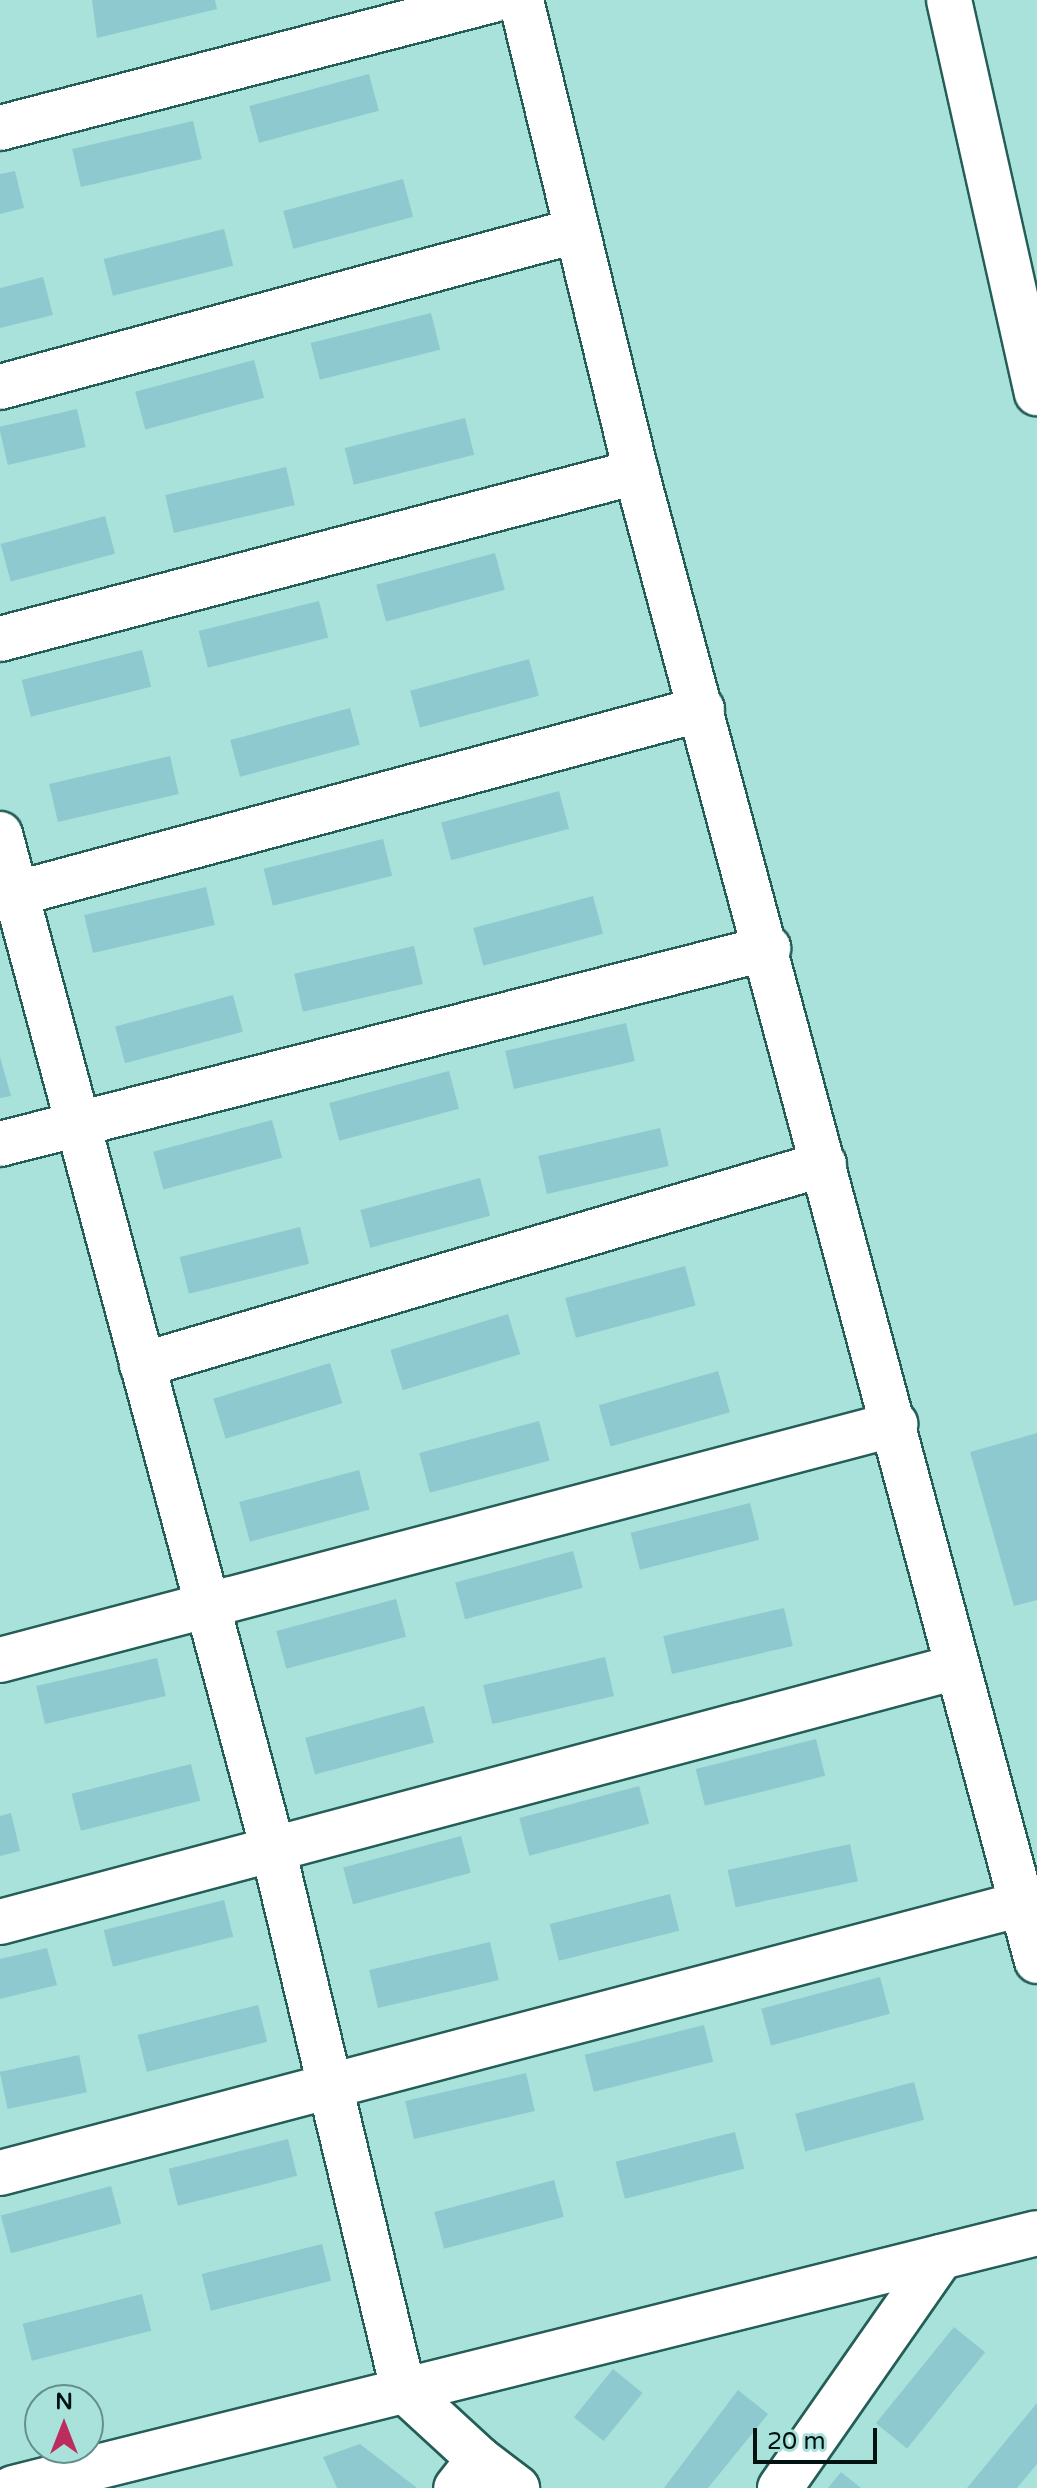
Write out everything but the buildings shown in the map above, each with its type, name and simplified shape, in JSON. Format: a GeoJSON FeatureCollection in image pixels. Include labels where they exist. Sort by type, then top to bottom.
{"type":"FeatureCollection","features":[{"type":"Feature","properties":{"kind":"street"},"geometry":{"type":"LineString","coordinates":[[0,128],[493,0]]}},
{"type":"Feature","properties":{"kind":"street"},"geometry":{"type":"LineString","coordinates":[[521,0],[636,472],[768,948],[1037,1961]]}},
{"type":"Feature","properties":{"kind":"street"},"geometry":{"type":"LineString","coordinates":[[952,1],[1026,294],[1037,393]]}},
{"type":"Feature","properties":{"kind":"street"},"geometry":{"type":"LineString","coordinates":[[0,387],[575,231]]}},
{"type":"Feature","properties":{"kind":"street"},"geometry":{"type":"LineString","coordinates":[[0,639],[636,472]]}},
{"type":"Feature","properties":{"kind":"street"},"geometry":{"type":"LineString","coordinates":[[8,896],[702,709]]}},
{"type":"Feature","properties":{"kind":"street"},"geometry":{"type":"LineString","coordinates":[[0,834],[8,896],[76,1123],[273,1849],[333,2082],[403,2389],[468,2473],[517,2488]]}},
{"type":"Feature","properties":{"kind":"street"},"geometry":{"type":"LineString","coordinates":[[0,1144],[768,948]]}},
{"type":"Feature","properties":{"kind":"street"},"geometry":{"type":"LineString","coordinates":[[142,1365],[824,1164]]}},
{"type":"Feature","properties":{"kind":"street"},"geometry":{"type":"LineString","coordinates":[[0,1660],[895,1424]]}},
{"type":"Feature","properties":{"kind":"street"},"geometry":{"type":"LineString","coordinates":[[0,1922],[957,1667]]}},
{"type":"Feature","properties":{"kind":"street"},"geometry":{"type":"LineString","coordinates":[[0,2173],[333,2082],[1022,1904]]}},
{"type":"Feature","properties":{"kind":"street"},"geometry":{"type":"LineString","coordinates":[[13,2488],[1037,2233]]}},
{"type":"Feature","properties":{"kind":"street"},"geometry":{"type":"LineString","coordinates":[[780,2488],[941,2257]]}}]}
